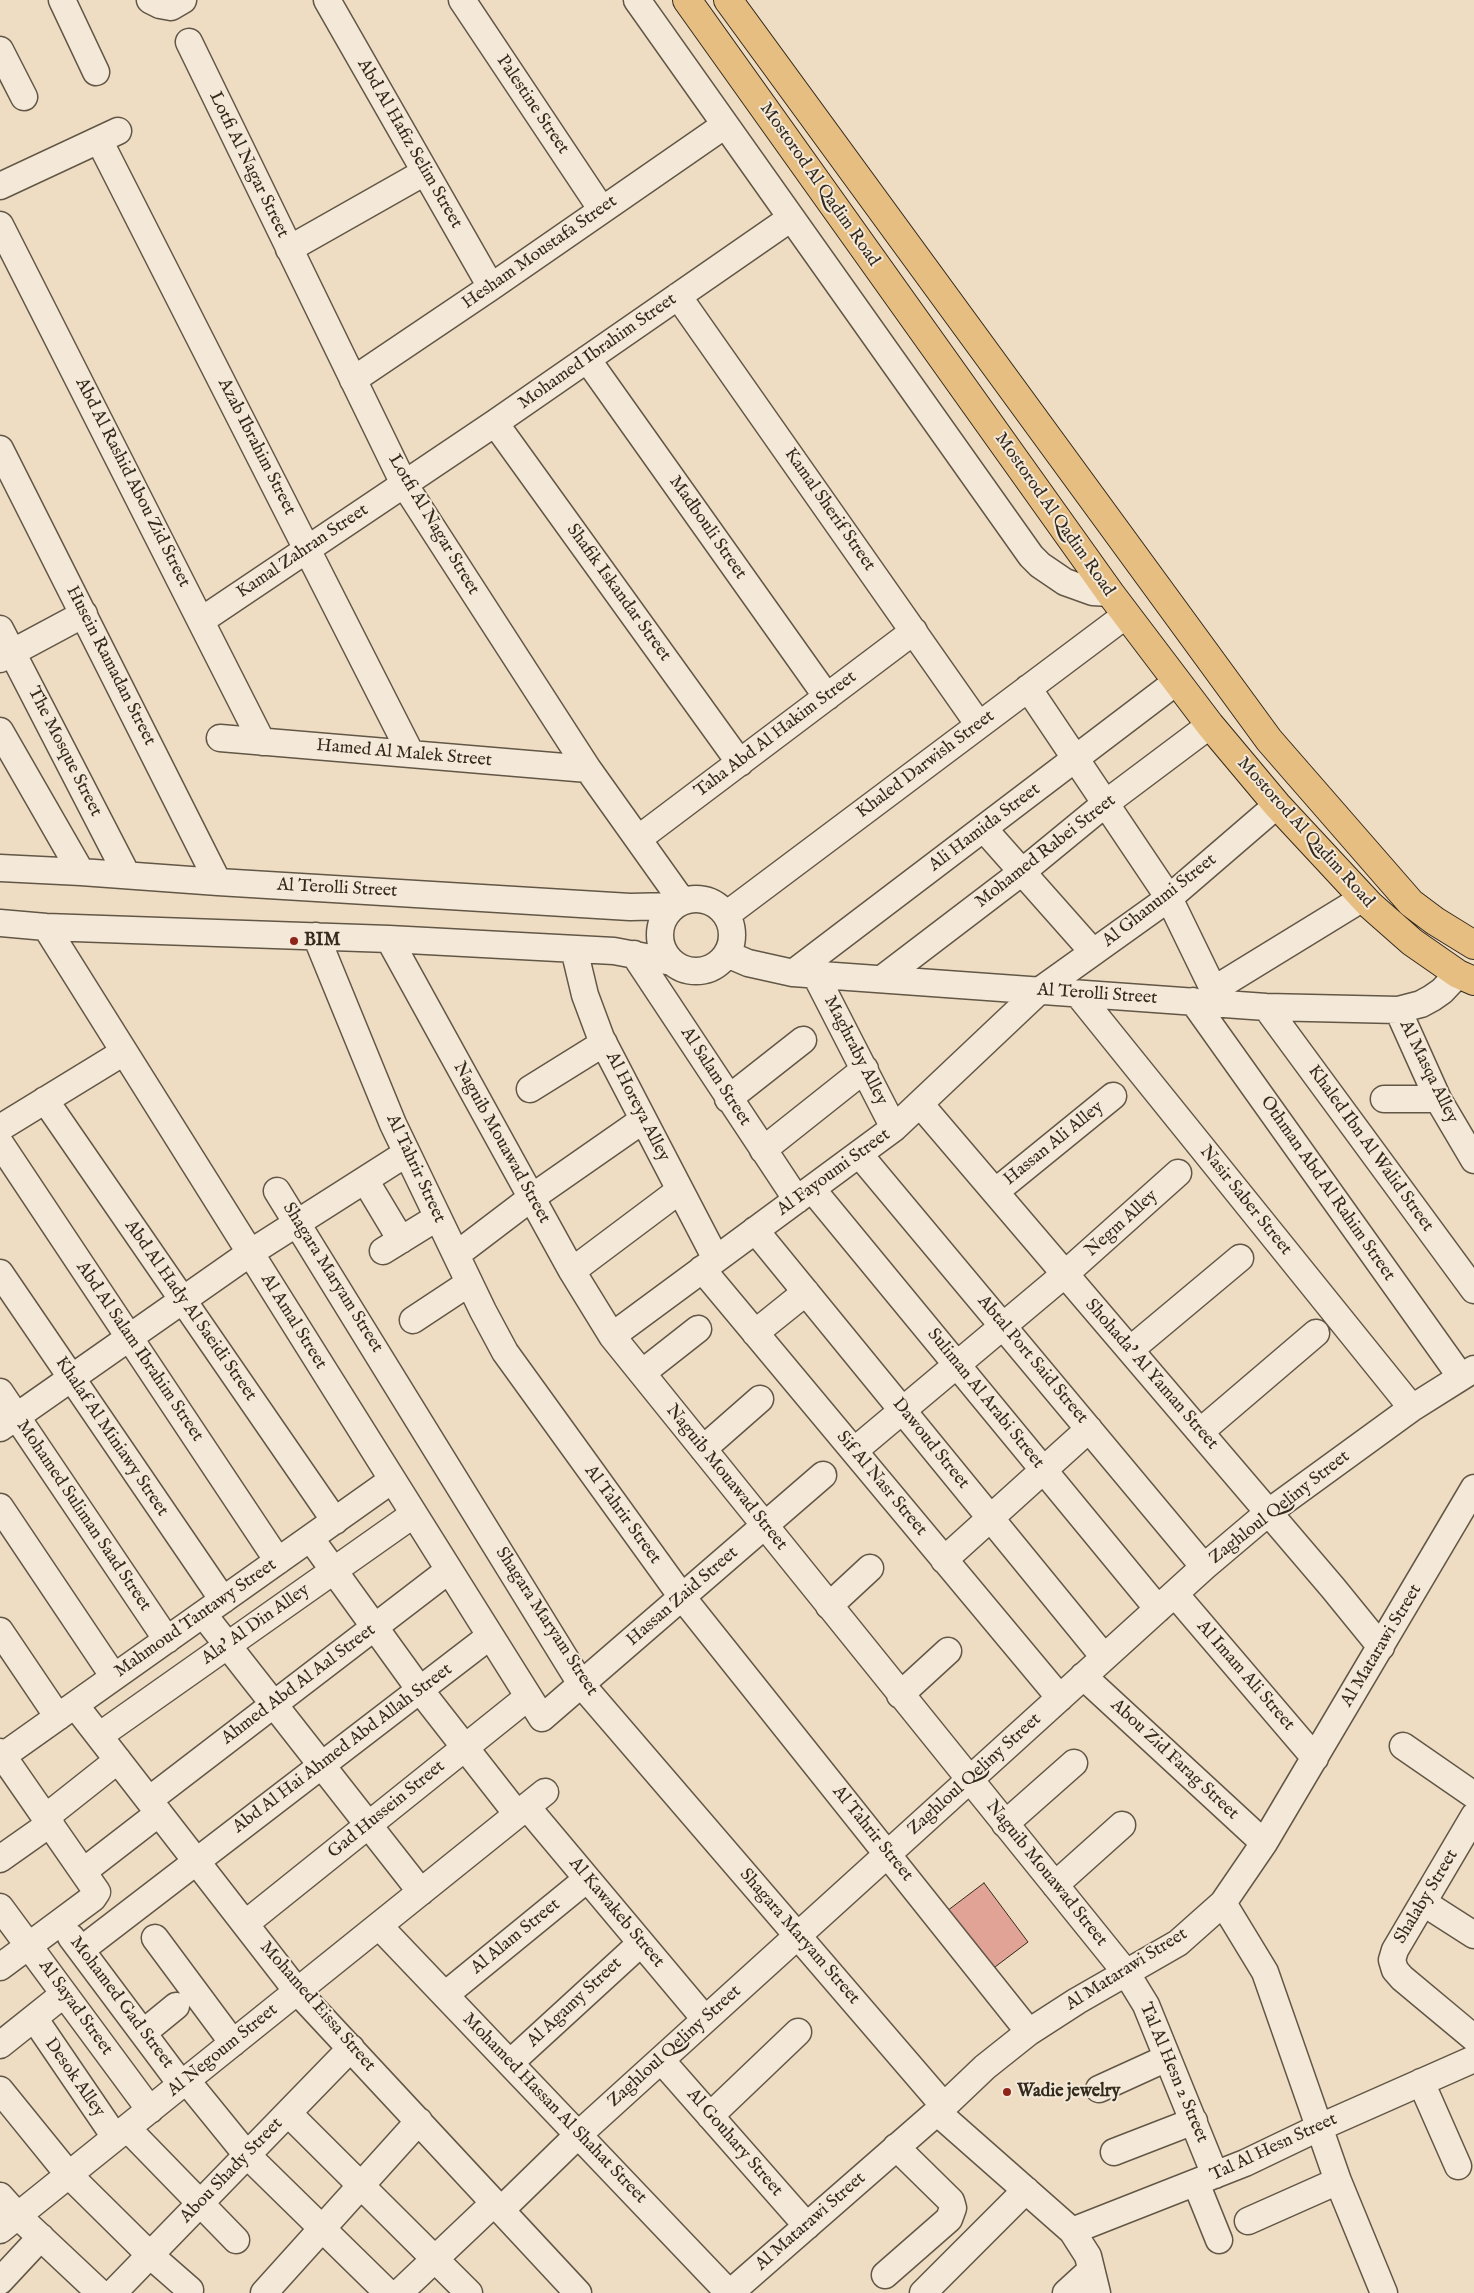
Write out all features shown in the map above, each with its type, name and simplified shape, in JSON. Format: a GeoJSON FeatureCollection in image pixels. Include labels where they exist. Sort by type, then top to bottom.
{"type":"FeatureCollection","features":[{"type":"Feature","properties":{"kind":"main road","name":"Mostorod Al Qadim Road"},"geometry":{"type":"LineString","coordinates":[[687,0],[1118,604],[1210,725],[1277,805],[1363,898],[1412,942],[1466,978]]}},
{"type":"Feature","properties":{"kind":"main road","name":"Mostorod Al Qadim Road"},"geometry":{"type":"LineString","coordinates":[[728,0],[1269,740],[1411,903],[1436,922],[1474,945]]}},
{"type":"Feature","properties":{"kind":"street"},"geometry":{"type":"LineString","coordinates":[[62,0],[96,72]]}},
{"type":"Feature","properties":{"kind":"street","name":"Abd Al Hafiz Selim Street"},"geometry":{"type":"LineString","coordinates":[[327,0],[491,287]]}},
{"type":"Feature","properties":{"kind":"street","name":"Palestine Street"},"geometry":{"type":"LineString","coordinates":[[462,0],[602,210]]}},
{"type":"Feature","properties":{"kind":"street"},"geometry":{"type":"LineString","coordinates":[[637,0],[1030,556],[1065,582],[1118,604]]}},
{"type":"Feature","properties":{"kind":"street","name":"Lotfi Al Nagar Street"},"geometry":{"type":"LineString","coordinates":[[189,42],[404,484],[588,769],[638,840],[678,904]]}},
{"type":"Feature","properties":{"kind":"street"},"geometry":{"type":"LineString","coordinates":[[0,50],[24,97]]}},
{"type":"Feature","properties":{"kind":"street","name":"Hesham Moustafa Street"},"geometry":{"type":"LineString","coordinates":[[353,380],[725,125]]}},
{"type":"Feature","properties":{"kind":"street","name":"Azab Ibrahim Street"},"geometry":{"type":"LineString","coordinates":[[0,186],[109,136],[308,550],[411,754]]}},
{"type":"Feature","properties":{"kind":"street"},"geometry":{"type":"LineString","coordinates":[[290,249],[424,172]]}},
{"type":"Feature","properties":{"kind":"street","name":"Mohamed Ibrahim Street"},"geometry":{"type":"LineString","coordinates":[[404,484],[791,218]]}},
{"type":"Feature","properties":{"kind":"street","name":"Abd Al Rashid Abou Zid Street"},"geometry":{"type":"LineString","coordinates":[[0,225],[202,620],[262,742]]}},
{"type":"Feature","properties":{"kind":"street","name":"Kamal Sherif Street"},"geometry":{"type":"LineString","coordinates":[[678,296],[979,725]]}},
{"type":"Feature","properties":{"kind":"street","name":"Madbouli Street"},"geometry":{"type":"LineString","coordinates":[[587,359],[827,697]]}},
{"type":"Feature","properties":{"kind":"street","name":"Shafik Iskandar Street"},"geometry":{"type":"LineString","coordinates":[[495,423],[740,763]]}},
{"type":"Feature","properties":{"kind":"street","name":"Husein Ramadan Street"},"geometry":{"type":"LineString","coordinates":[[0,449],[218,882]]}},
{"type":"Feature","properties":{"kind":"street","name":"Kamal Zahran Street"},"geometry":{"type":"LineString","coordinates":[[202,620],[404,484]]}},
{"type":"Feature","properties":{"kind":"street","name":"Khaled Darwish Street"},"geometry":{"type":"LineString","coordinates":[[726,915],[1028,688],[1118,604]]}},
{"type":"Feature","properties":{"kind":"street"},"geometry":{"type":"LineString","coordinates":[[6,656],[84,614]]}},
{"type":"Feature","properties":{"kind":"street","name":"The Mosque Street"},"geometry":{"type":"LineString","coordinates":[[0,629],[6,656],[128,876]]}},
{"type":"Feature","properties":{"kind":"street","name":"Taha Abd Al Hakim Street"},"geometry":{"type":"LineString","coordinates":[[638,840],[914,631]]}},
{"type":"Feature","properties":{"kind":"street","name":"Ali Hamida Street"},"geometry":{"type":"LineString","coordinates":[[804,973],[984,829],[1176,682]]}},
{"type":"Feature","properties":{"kind":"street","name":"Othman Abd Al Rahim Street"},"geometry":{"type":"LineString","coordinates":[[1028,688],[1077,758],[1169,898],[1209,998],[1468,1373]]}},
{"type":"Feature","properties":{"kind":"street","name":"Mohamed Rabei Street"},"geometry":{"type":"LineString","coordinates":[[883,978],[1022,872],[1106,803],[1210,725]]}},
{"type":"Feature","properties":{"kind":"street"},"geometry":{"type":"LineString","coordinates":[[0,731],[81,872]]}},
{"type":"Feature","properties":{"kind":"street","name":"Hamed Al Malek Street"},"geometry":{"type":"LineString","coordinates":[[220,738],[588,769]]}},
{"type":"Feature","properties":{"kind":"street","name":"Al Ghanumi Street"},"geometry":{"type":"LineString","coordinates":[[1039,991],[1169,898],[1277,805]]}},
{"type":"Feature","properties":{"kind":"street"},"geometry":{"type":"LineString","coordinates":[[984,829],[1093,952]]}},
{"type":"Feature","properties":{"kind":"street","name":"Al Terolli Street"},"geometry":{"type":"LineString","coordinates":[[0,868],[630,907],[678,904]]}},
{"type":"Feature","properties":{"kind":"street"},"geometry":{"type":"LineString","coordinates":[[0,923],[46,927],[390,938],[574,949],[634,954],[672,962],[686,969],[701,971],[716,965],[727,954],[732,934],[726,915],[718,906],[707,900],[694,898],[678,904],[661,923],[660,934],[665,954],[672,962]]}},
{"type":"Feature","properties":{"kind":"street"},"geometry":{"type":"LineString","coordinates":[[1209,998],[1363,898]]}},
{"type":"Feature","properties":{"kind":"street","name":"Al Amal Street"},"geometry":{"type":"LineString","coordinates":[[46,927],[535,1707]]}},
{"type":"Feature","properties":{"kind":"street","name":"Al Tahrir Street"},"geometry":{"type":"LineString","coordinates":[[316,936],[394,1124],[469,1283],[505,1352],[682,1597],[1030,2032]]}},
{"type":"Feature","properties":{"kind":"street","name":"Naguib Mouawad Street"},"geometry":{"type":"LineString","coordinates":[[390,938],[572,1272],[612,1336],[1127,1974]]}},
{"type":"Feature","properties":{"kind":"street","name":"Al Horeya Alley"},"geometry":{"type":"LineString","coordinates":[[574,949],[592,1017],[680,1190],[709,1264]]}},
{"type":"Feature","properties":{"kind":"street","name":"Al Salam Street"},"geometry":{"type":"LineString","coordinates":[[634,954],[763,1150],[804,1194]]}},
{"type":"Feature","properties":{"kind":"street","name":"Al Terolli Street"},"geometry":{"type":"LineString","coordinates":[[727,954],[748,963],[804,973],[1078,994],[1209,998],[1266,1007],[1398,1010],[1421,1004],[1466,978]]}},
{"type":"Feature","properties":{"kind":"street","name":"Maghraby Alley"},"geometry":{"type":"LineString","coordinates":[[804,973],[865,1069],[894,1128]]}},
{"type":"Feature","properties":{"kind":"street","name":"Al Fayoumi Street"},"geometry":{"type":"LineString","coordinates":[[612,1336],[894,1128],[1039,991]]}},
{"type":"Feature","properties":{"kind":"street","name":"Nasir Saber Street"},"geometry":{"type":"LineString","coordinates":[[1078,994],[1412,1408]]}},
{"type":"Feature","properties":{"kind":"street","name":"Khaled Ibn Al Walid Street"},"geometry":{"type":"LineString","coordinates":[[1266,1007],[1474,1290]]}},
{"type":"Feature","properties":{"kind":"street","name":"Al Masqa Alley"},"geometry":{"type":"LineString","coordinates":[[1398,1010],[1438,1099],[1474,1160]]}},
{"type":"Feature","properties":{"kind":"street"},"geometry":{"type":"LineString","coordinates":[[728,1099],[803,1040]]}},
{"type":"Feature","properties":{"kind":"street"},"geometry":{"type":"LineString","coordinates":[[530,1089],[604,1043]]}},
{"type":"Feature","properties":{"kind":"street"},"geometry":{"type":"LineString","coordinates":[[0,1128],[124,1052]]}},
{"type":"Feature","properties":{"kind":"street"},"geometry":{"type":"LineString","coordinates":[[763,1150],[865,1069]]}},
{"type":"Feature","properties":{"kind":"street","name":"Hassan Ali Alley"},"geometry":{"type":"LineString","coordinates":[[995,1192],[1113,1096]]}},
{"type":"Feature","properties":{"kind":"street"},"geometry":{"type":"LineString","coordinates":[[1384,1099],[1438,1099]]}},
{"type":"Feature","properties":{"kind":"street","name":"Abd Al Hady Al Saeidi Street"},"geometry":{"type":"LineString","coordinates":[[45,1100],[335,1521]]}},
{"type":"Feature","properties":{"kind":"street","name":"Shohada' Al Yaman Street"},"geometry":{"type":"LineString","coordinates":[[920,1104],[1269,1512],[1381,1647]]}},
{"type":"Feature","properties":{"kind":"street"},"geometry":{"type":"LineString","coordinates":[[456,1255],[531,1198],[643,1120]]}},
{"type":"Feature","properties":{"kind":"street","name":"Abd Al Salam Ibrahim Street"},"geometry":{"type":"LineString","coordinates":[[0,1143],[278,1561]]}},
{"type":"Feature","properties":{"kind":"street"},"geometry":{"type":"LineString","coordinates":[[8,1422],[250,1254],[408,1153]]}},
{"type":"Feature","properties":{"kind":"street","name":"Abtal Port Said Street"},"geometry":{"type":"LineString","coordinates":[[859,1154],[1204,1567]]}},
{"type":"Feature","properties":{"kind":"street","name":"Negm Alley"},"geometry":{"type":"LineString","coordinates":[[854,1452],[1065,1274],[1178,1173]]}},
{"type":"Feature","properties":{"kind":"street"},"geometry":{"type":"LineString","coordinates":[[365,1180],[392,1246],[438,1217]]}},
{"type":"Feature","properties":{"kind":"street"},"geometry":{"type":"LineString","coordinates":[[572,1272],[680,1190]]}},
{"type":"Feature","properties":{"kind":"street","name":"Shagara Maryam Street"},"geometry":{"type":"LineString","coordinates":[[277,1191],[298,1222],[582,1684],[798,1935],[941,2109],[1072,2231],[1088,2256],[1094,2282]]}},
{"type":"Feature","properties":{"kind":"street","name":"Suliman Al Arabi Street"},"geometry":{"type":"LineString","coordinates":[[804,1194],[957,1365],[1044,1470],[1166,1602]]}},
{"type":"Feature","properties":{"kind":"street","name":"Dawoud Street"},"geometry":{"type":"LineString","coordinates":[[755,1230],[1104,1657]]}},
{"type":"Feature","properties":{"kind":"street"},"geometry":{"type":"LineString","coordinates":[[1130,1350],[1240,1258]]}},
{"type":"Feature","properties":{"kind":"street","name":"Sif Al Nasr Street"},"geometry":{"type":"LineString","coordinates":[[709,1264],[755,1333],[1060,1698]]}},
{"type":"Feature","properties":{"kind":"street","name":"Khalaf Al Miniawy Street"},"geometry":{"type":"LineString","coordinates":[[0,1273],[72,1378],[213,1607],[227,1645],[421,1892]]}},
{"type":"Feature","properties":{"kind":"street"},"geometry":{"type":"LineString","coordinates":[[413,1320],[469,1283]]}},
{"type":"Feature","properties":{"kind":"street"},"geometry":{"type":"LineString","coordinates":[[755,1333],[806,1292]]}},
{"type":"Feature","properties":{"kind":"street"},"geometry":{"type":"LineString","coordinates":[[642,1373],[698,1329]]}},
{"type":"Feature","properties":{"kind":"street"},"geometry":{"type":"LineString","coordinates":[[1200,1432],[1316,1333]]}},
{"type":"Feature","properties":{"kind":"street","name":"Zaghloul Qeliny Street"},"geometry":{"type":"LineString","coordinates":[[399,2293],[434,2260],[578,2135],[1204,1567],[1269,1512],[1412,1408],[1468,1373]]}},
{"type":"Feature","properties":{"kind":"street","name":"Mohamed Suliman Saad Street"},"geometry":{"type":"LineString","coordinates":[[0,1392],[8,1422],[167,1640]]}},
{"type":"Feature","properties":{"kind":"street"},"geometry":{"type":"LineString","coordinates":[[702,1449],[760,1399]]}},
{"type":"Feature","properties":{"kind":"street"},"geometry":{"type":"LineString","coordinates":[[944,1560],[1089,1429]]}},
{"type":"Feature","properties":{"kind":"street","name":"Hassan Zaid Street"},"geometry":{"type":"LineString","coordinates":[[535,1707],[582,1684],[824,1476]]}},
{"type":"Feature","properties":{"kind":"street","name":"Mahmoud Tantawy Street"},"geometry":{"type":"LineString","coordinates":[[1,1755],[311,1539],[392,1480]]}},
{"type":"Feature","properties":{"kind":"street","name":"Al Matarawi Street"},"geometry":{"type":"LineString","coordinates":[[729,2293],[941,2109],[985,2067],[1030,2032],[1077,2001],[1178,1943],[1222,1903],[1264,1843],[1474,1488]]}},
{"type":"Feature","properties":{"kind":"street"},"geometry":{"type":"LineString","coordinates":[[0,1507],[114,1677]]}},
{"type":"Feature","properties":{"kind":"street","name":"Ala' Al Din Alley"},"geometry":{"type":"LineString","coordinates":[[99,1736],[414,1514]]}},
{"type":"Feature","properties":{"kind":"street","name":"Al Kawakeb Street"},"geometry":{"type":"LineString","coordinates":[[311,1539],[464,1749],[529,1804],[587,1879],[705,2019]]}},
{"type":"Feature","properties":{"kind":"street"},"geometry":{"type":"LineString","coordinates":[[829,1606],[870,1568]]}},
{"type":"Feature","properties":{"kind":"street","name":"Ahmed Abd Al Aal Street"},"geometry":{"type":"LineString","coordinates":[[0,1967],[93,1898],[97,1892],[90,1879],[154,1806],[273,1704],[449,1570]]}},
{"type":"Feature","properties":{"kind":"street","name":"Al Imam Ali Street"},"geometry":{"type":"LineString","coordinates":[[1166,1602],[1315,1758]]}},
{"type":"Feature","properties":{"kind":"street","name":"Mohamed Eissa Street"},"geometry":{"type":"LineString","coordinates":[[0,1631],[66,1711],[99,1736],[297,1991],[578,2293]]}},
{"type":"Feature","properties":{"kind":"street","name":"Abd Al Hai Ahmed Abd Allah Street"},"geometry":{"type":"LineString","coordinates":[[81,1950],[490,1636]]}},
{"type":"Feature","properties":{"kind":"street"},"geometry":{"type":"LineString","coordinates":[[900,1695],[948,1651]]}},
{"type":"Feature","properties":{"kind":"street","name":"Abou Zid Farag Street"},"geometry":{"type":"LineString","coordinates":[[1084,1676],[1264,1843]]}},
{"type":"Feature","properties":{"kind":"street","name":"Gad Hussein Street"},"geometry":{"type":"LineString","coordinates":[[245,1924],[464,1749],[535,1707]]}},
{"type":"Feature","properties":{"kind":"street"},"geometry":{"type":"LineString","coordinates":[[1403,1746],[1474,1795]]}},
{"type":"Feature","properties":{"kind":"street"},"geometry":{"type":"LineString","coordinates":[[1,1755],[90,1879]]}},
{"type":"Feature","properties":{"kind":"street"},"geometry":{"type":"LineString","coordinates":[[0,1859],[118,1760]]}},
{"type":"Feature","properties":{"kind":"street"},"geometry":{"type":"LineString","coordinates":[[1005,1824],[1074,1763]]}},
{"type":"Feature","properties":{"kind":"street","name":"Al Negoum Street"},"geometry":{"type":"LineString","coordinates":[[9,2223],[529,1804]]}},
{"type":"Feature","properties":{"kind":"street","name":"Shalaby Street"},"geometry":{"type":"LineString","coordinates":[[1474,1816],[1395,1950],[1392,1960],[1395,1970],[1402,1978],[1474,2038]]}},
{"type":"Feature","properties":{"kind":"street"},"geometry":{"type":"LineString","coordinates":[[1055,1885],[1122,1825]]}},
{"type":"Feature","properties":{"kind":"street","name":"Al Alam Street"},"geometry":{"type":"LineString","coordinates":[[445,1995],[587,1879]]}},
{"type":"Feature","properties":{"kind":"street"},"geometry":{"type":"LineString","coordinates":[[1222,1903],[1264,1972],[1318,2128],[1384,2293]]}},
{"type":"Feature","properties":{"kind":"street"},"geometry":{"type":"LineString","coordinates":[[1424,1903],[1474,1935]]}},
{"type":"Feature","properties":{"kind":"street","name":"Al Sayad Street"},"geometry":{"type":"LineString","coordinates":[[0,1907],[150,2110]]}},
{"type":"Feature","properties":{"kind":"street","name":"Mohamed Gad Street"},"geometry":{"type":"LineString","coordinates":[[60,1922],[143,2033],[247,2155],[321,2230],[388,2293]]}},
{"type":"Feature","properties":{"kind":"street","name":"Mohamed Hassan Al Shahat Street"},"geometry":{"type":"LineString","coordinates":[[379,1926],[729,2293]]}},
{"type":"Feature","properties":{"kind":"street"},"geometry":{"type":"LineString","coordinates":[[155,1938],[232,2043]]}},
{"type":"Feature","properties":{"kind":"street","name":"Al Agamy Street"},"geometry":{"type":"LineString","coordinates":[[510,2063],[641,1942]]}},
{"type":"Feature","properties":{"kind":"street","name":"Tal Al Hesn 2 Street"},"geometry":{"type":"LineString","coordinates":[[1127,1974],[1146,2005],[1194,2121],[1219,2240]]}},
{"type":"Feature","properties":{"kind":"street"},"geometry":{"type":"LineString","coordinates":[[1,2042],[64,1994]]}},
{"type":"Feature","properties":{"kind":"street"},"geometry":{"type":"LineString","coordinates":[[143,2033],[176,2006]]}},
{"type":"Feature","properties":{"kind":"street","name":"Desok Alley"},"geometry":{"type":"LineString","coordinates":[[34,2018],[121,2132],[200,2204],[236,2240]]}},
{"type":"Feature","properties":{"kind":"street"},"geometry":{"type":"LineString","coordinates":[[710,2116],[798,2032]]}},
{"type":"Feature","properties":{"kind":"street","name":"Abou Shady Street"},"geometry":{"type":"LineString","coordinates":[[96,2291],[150,2255],[351,2048]]}},
{"type":"Feature","properties":{"kind":"street"},"geometry":{"type":"LineString","coordinates":[[1099,2089],[1167,2058]]}},
{"type":"Feature","properties":{"kind":"street","name":"Tal Al Hesn Street"},"geometry":{"type":"LineString","coordinates":[[1072,2231],[1205,2179],[1474,2058]]}},
{"type":"Feature","properties":{"kind":"street","name":"Al Gouhary Street"},"geometry":{"type":"LineString","coordinates":[[661,2060],[807,2226]]}},
{"type":"Feature","properties":{"kind":"street"},"geometry":{"type":"LineString","coordinates":[[1421,2082],[1458,2166]]}},
{"type":"Feature","properties":{"kind":"street"},"geometry":{"type":"LineString","coordinates":[[0,2090],[69,2175],[150,2255],[190,2290]]}},
{"type":"Feature","properties":{"kind":"street"},"geometry":{"type":"LineString","coordinates":[[288,2113],[469,2293]]}},
{"type":"Feature","properties":{"kind":"street"},"geometry":{"type":"LineString","coordinates":[[264,2293],[419,2121]]}},
{"type":"Feature","properties":{"kind":"street"},"geometry":{"type":"LineString","coordinates":[[1114,2152],[1194,2121]]}},
{"type":"Feature","properties":{"kind":"street"},"geometry":{"type":"LineString","coordinates":[[885,2275],[950,2219],[953,2208],[951,2201],[896,2147]]}},
{"type":"Feature","properties":{"kind":"street"},"geometry":{"type":"LineString","coordinates":[[1248,2221],[1338,2181]]}},
{"type":"Feature","properties":{"kind":"street"},"geometry":{"type":"LineString","coordinates":[[923,2293],[1026,2190]]}},
{"type":"Feature","properties":{"kind":"street"},"geometry":{"type":"LineString","coordinates":[[0,2196],[9,2223],[40,2237],[96,2291]]}},
{"type":"Feature","properties":{"kind":"street"},"geometry":{"type":"LineString","coordinates":[[0,2281],[40,2237]]}},
{"type":"Feature","properties":{"kind":"street"},"geometry":{"type":"LineString","coordinates":[[1066,2293],[1094,2282]]}},
{"type":"Feature","properties":{"kind":"building"},"geometry":{"type":"Polygon","coordinates":[[[984,1883],[1028,1942],[987,1973],[943,1914],[984,1883]]]}},
{"type":"Feature","properties":{"kind":"place","name":"BIM"},"geometry":{"type":"Point","coordinates":[294,941]}},
{"type":"Feature","properties":{"kind":"place","name":"Wadie jewelry"},"geometry":{"type":"Point","coordinates":[1007,2092]}}]}
